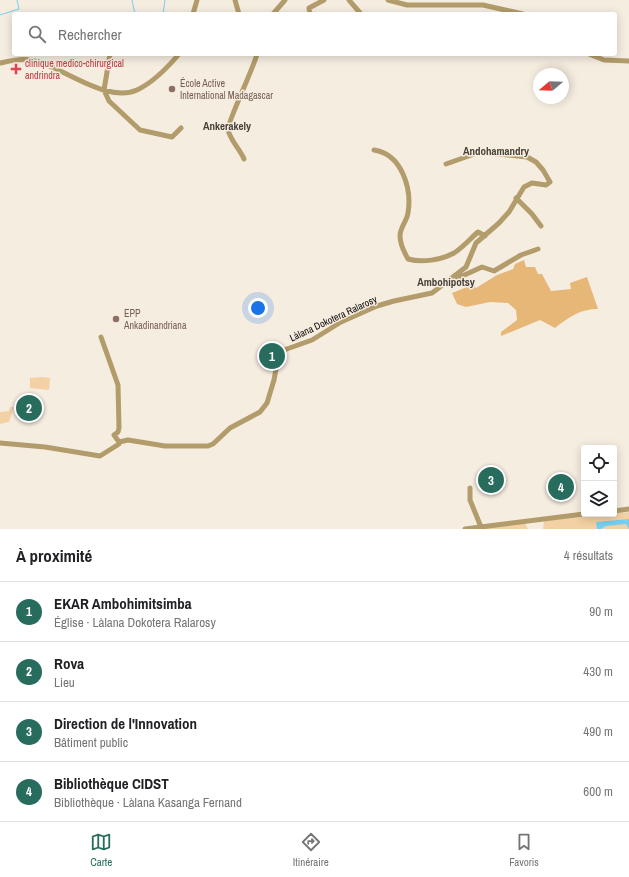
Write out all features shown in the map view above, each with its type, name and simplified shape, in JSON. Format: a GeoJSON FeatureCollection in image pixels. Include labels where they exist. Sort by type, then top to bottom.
{"type":"FeatureCollection","features":[{"type":"Feature","properties":{"kind":"street"},"geometry":{"type":"LineString","coordinates":[[195,12],[198,0]]}},
{"type":"Feature","properties":{"kind":"street"},"geometry":{"type":"LineString","coordinates":[[236,0],[239,12]]}},
{"type":"Feature","properties":{"kind":"street"},"geometry":{"type":"LineString","coordinates":[[275,12],[285,0]]}},
{"type":"Feature","properties":{"kind":"street"},"geometry":{"type":"LineString","coordinates":[[310,12],[309,8],[324,0]]}},
{"type":"Feature","properties":{"kind":"street"},"geometry":{"type":"LineString","coordinates":[[349,0],[359,12]]}},
{"type":"Feature","properties":{"kind":"street"},"geometry":{"type":"LineString","coordinates":[[388,0],[401,4],[483,5],[514,12]]}},
{"type":"Feature","properties":{"kind":"street"},"geometry":{"type":"LineString","coordinates":[[426,5],[432,0]]}},
{"type":"Feature","properties":{"kind":"street"},"geometry":{"type":"LineString","coordinates":[[110,56],[104,90],[109,101],[140,130],[172,137],[181,128]]}},
{"type":"Feature","properties":{"kind":"street"},"geometry":{"type":"LineString","coordinates":[[0,63],[22,59],[40,62],[104,90],[119,93],[136,90],[160,72],[177,56]]}},
{"type":"Feature","properties":{"kind":"street"},"geometry":{"type":"LineString","coordinates":[[244,159],[228,130],[228,124],[237,107],[256,56]]}},
{"type":"Feature","properties":{"kind":"street"},"geometry":{"type":"LineString","coordinates":[[594,56],[604,60],[629,61]]}},
{"type":"Feature","properties":{"kind":"street"},"geometry":{"type":"LineString","coordinates":[[374,150],[387,154],[396,162],[405,178],[408,214],[400,230],[400,237],[402,248],[408,259],[417,262],[434,259],[454,253],[478,232],[485,236]]}},
{"type":"Feature","properties":{"kind":"street"},"geometry":{"type":"LineString","coordinates":[[444,284],[466,266],[476,243],[509,212],[516,198],[524,187],[532,183],[546,186],[550,182],[536,162],[527,157],[480,152],[446,164]]}},
{"type":"Feature","properties":{"kind":"street"},"geometry":{"type":"LineString","coordinates":[[516,198],[532,214],[541,226]]}},
{"type":"Feature","properties":{"kind":"street"},"geometry":{"type":"LineString","coordinates":[[444,284],[482,267],[494,271],[521,255],[538,249]]}},
{"type":"Feature","properties":{"kind":"street","name":"Làlana Dokotera Ralarosy"},"geometry":{"type":"LineString","coordinates":[[119,442],[134,440],[165,446],[208,446],[213,444],[230,428],[251,418],[267,403],[274,380],[278,358],[284,350],[312,340],[356,315],[394,301],[432,293],[444,284]]}},
{"type":"Feature","properties":{"kind":"street"},"geometry":{"type":"LineString","coordinates":[[0,443],[45,447],[100,456],[119,444],[114,435],[118,432],[119,428],[118,385],[101,337]]}},
{"type":"Feature","properties":{"kind":"street"},"geometry":{"type":"LineString","coordinates":[[470,488],[470,500],[481,527]]}},
{"type":"Feature","properties":{"kind":"street"},"geometry":{"type":"LineString","coordinates":[[617,511],[629,510]]}},
{"type":"Feature","properties":{"kind":"street"},"geometry":{"type":"LineString","coordinates":[[465,529],[581,514]]}},
{"type":"Feature","properties":{"kind":"shaded area"},"geometry":{"type":"Polygon","coordinates":[[[524,260],[526,267],[535,267],[538,274],[542,274],[551,291],[571,289],[570,283],[587,277],[598,309],[586,310],[575,314],[555,328],[540,320],[501,336],[501,332],[517,320],[516,310],[508,303],[490,302],[466,307],[457,304],[452,293],[472,285],[476,288],[497,275],[513,269],[515,264],[524,260]]]}},
{"type":"Feature","properties":{"kind":"shaded area"},"geometry":{"type":"Polygon","coordinates":[[[30,378],[50,378],[49,390],[30,388],[30,378]]]}},
{"type":"Feature","properties":{"kind":"shaded area"},"geometry":{"type":"Polygon","coordinates":[[[10,407],[14,407],[9,422],[0,424],[0,412],[9,411],[10,407]]]}},
{"type":"Feature","properties":{"kind":"shaded area"},"geometry":{"type":"Polygon","coordinates":[[[629,512],[629,529],[543,529],[544,521],[582,517],[617,517],[617,513],[629,512]]]}},
{"type":"Feature","properties":{"kind":"shaded area"},"geometry":{"type":"Polygon","coordinates":[[[525,523],[528,529],[468,529],[525,523]]]}},
{"type":"Feature","properties":{"kind":"water"},"geometry":{"type":"Polygon","coordinates":[[[629,519],[629,529],[626,524],[606,526],[601,529],[597,529],[596,522],[629,519]]]}},
{"type":"Feature","properties":{"kind":"waterway"},"geometry":{"type":"LineString","coordinates":[[0,15],[19,9],[17,0]]}},
{"type":"Feature","properties":{"kind":"waterway"},"geometry":{"type":"LineString","coordinates":[[132,0],[135,12]]}},
{"type":"Feature","properties":{"kind":"waterway"},"geometry":{"type":"LineString","coordinates":[[163,12],[165,0]]}},
{"type":"Feature","properties":{"kind":"place","name":"clinique medico-chirurgical andrindra"},"geometry":{"type":"Point","coordinates":[16,69]}},
{"type":"Feature","properties":{"kind":"place","name":"École Active International Madagascar"},"geometry":{"type":"Point","coordinates":[172,89]}},
{"type":"Feature","properties":{"kind":"place","name":"EPP Ankadinandriana"},"geometry":{"type":"Point","coordinates":[116,319]}},
{"type":"Feature","properties":{"kind":"place","name":"EKAR Ambohimitsimba"},"geometry":{"type":"Point","coordinates":[272,356]}},
{"type":"Feature","properties":{"kind":"place","name":"Rova"},"geometry":{"type":"Point","coordinates":[29,408]}},
{"type":"Feature","properties":{"kind":"place","name":"Direction de l'Innovation"},"geometry":{"type":"Point","coordinates":[491,480]}},
{"type":"Feature","properties":{"kind":"place","name":"Bibliothèque CIDST"},"geometry":{"type":"Point","coordinates":[561,487]}},
{"type":"Feature","properties":{"kind":"district","name":"Ankerakely"},"geometry":{"type":"Point","coordinates":[227,126]}},
{"type":"Feature","properties":{"kind":"district","name":"Andohamandry"},"geometry":{"type":"Point","coordinates":[496,151]}},
{"type":"Feature","properties":{"kind":"district","name":"Ambohipotsy"},"geometry":{"type":"Point","coordinates":[446,282]}}]}
